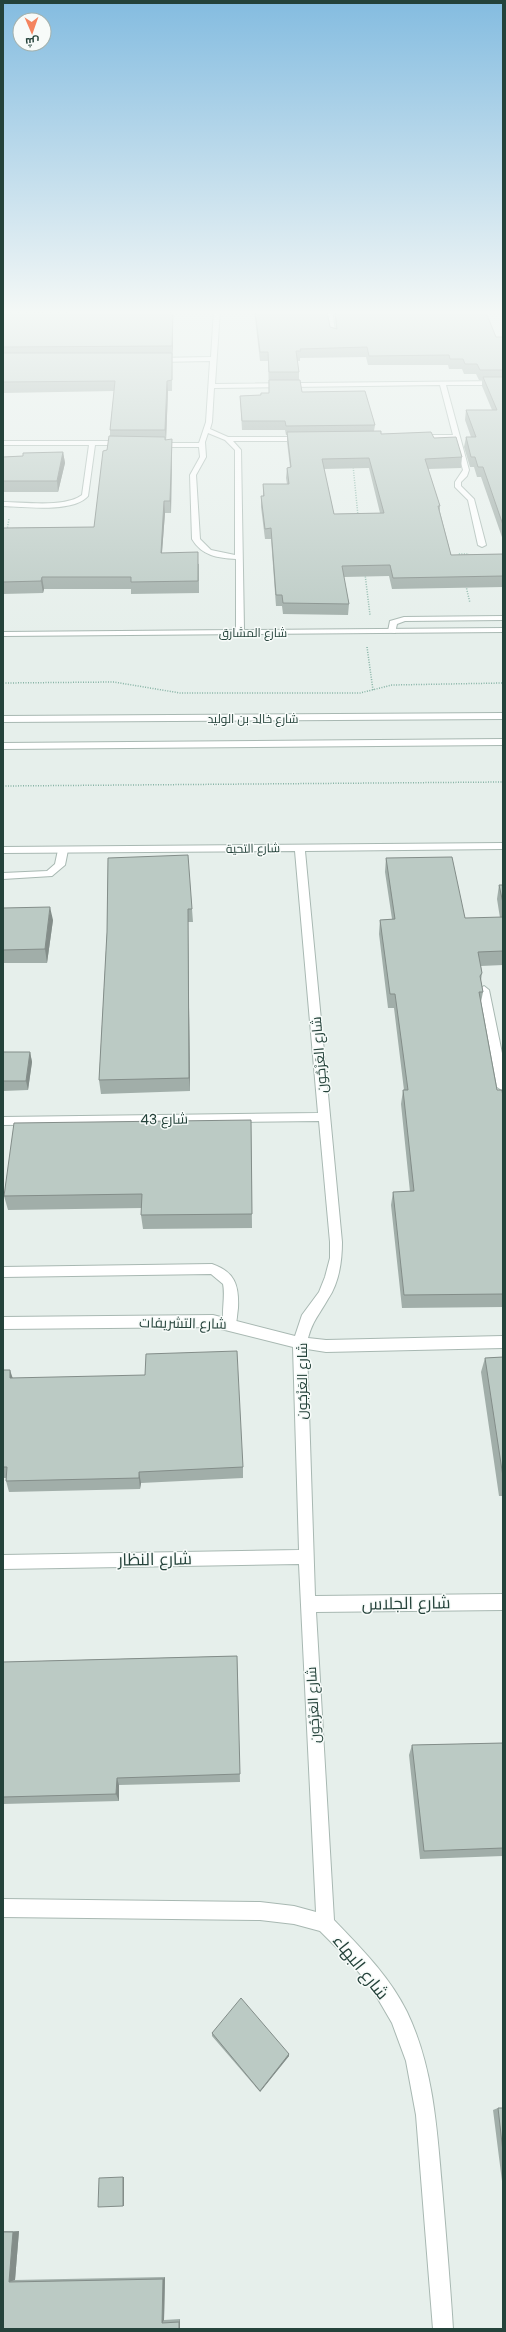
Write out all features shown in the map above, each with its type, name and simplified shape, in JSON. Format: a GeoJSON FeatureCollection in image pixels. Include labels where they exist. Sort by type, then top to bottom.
{"type":"FeatureCollection","features":[{"type":"Feature","properties":{"kind":"street"},"geometry":{"type":"LineString","coordinates":[[209,419],[207,430],[202,442],[203,457],[193,475],[196,539],[198,544],[208,552],[240,557]]}},
{"type":"Feature","properties":{"kind":"street"},"geometry":{"type":"LineString","coordinates":[[452,419],[466,472],[458,482],[458,487],[471,499],[482,545]]}},
{"type":"Feature","properties":{"kind":"street"},"geometry":{"type":"LineString","coordinates":[[207,430],[227,439],[238,450],[240,632]]}},
{"type":"Feature","properties":{"kind":"street"},"geometry":{"type":"LineString","coordinates":[[411,438],[457,437]]}},
{"type":"Feature","properties":{"kind":"street"},"geometry":{"type":"LineString","coordinates":[[227,439],[311,438]]}},
{"type":"Feature","properties":{"kind":"street"},"geometry":{"type":"LineString","coordinates":[[147,442],[202,442]]}},
{"type":"Feature","properties":{"kind":"street"},"geometry":{"type":"LineString","coordinates":[[3,443],[25,446],[133,443]]}},
{"type":"Feature","properties":{"kind":"street"},"geometry":{"type":"LineString","coordinates":[[3,504],[69,504],[83,498],[92,443]]}},
{"type":"Feature","properties":{"kind":"street"},"geometry":{"type":"LineString","coordinates":[[392,631],[392,625],[399,620],[503,618]]}},
{"type":"Feature","properties":{"kind":"street","name":"شارع المشارق"},"geometry":{"type":"LineString","coordinates":[[3,634],[503,630]]}},
{"type":"Feature","properties":{"kind":"street","name":"شارع خالِد بن الوليد"},"geometry":{"type":"LineString","coordinates":[[3,719],[503,716]]}},
{"type":"Feature","properties":{"kind":"street","name":"شارع خالِد بن الوليد"},"geometry":{"type":"LineString","coordinates":[[3,746],[503,742]]}},
{"type":"Feature","properties":{"kind":"street","name":"شارع التحية"},"geometry":{"type":"LineString","coordinates":[[3,850],[503,846]]}},
{"type":"Feature","properties":{"kind":"street","name":"شارع العَرْجُون"},"geometry":{"type":"LineString","coordinates":[[300,848],[325,1117],[336,1258],[324,1295],[307,1319],[300,1343],[308,1604],[325,1924]]}},
{"type":"Feature","properties":{"kind":"street"},"geometry":{"type":"LineString","coordinates":[[3,876],[49,874],[60,865],[63,850]]}},
{"type":"Feature","properties":{"kind":"street"},"geometry":{"type":"LineString","coordinates":[[484,990],[503,1087]]}},
{"type":"Feature","properties":{"kind":"street","name":"شارع 43"},"geometry":{"type":"LineString","coordinates":[[3,1121],[325,1117]]}},
{"type":"Feature","properties":{"kind":"street"},"geometry":{"type":"LineString","coordinates":[[3,1272],[212,1269],[225,1276],[231,1286],[230,1323]]}},
{"type":"Feature","properties":{"kind":"street","name":"شارع التشريفات"},"geometry":{"type":"LineString","coordinates":[[3,1323],[199,1320],[230,1323],[300,1343],[339,1347],[503,1342]]}},
{"type":"Feature","properties":{"kind":"street","name":"شارع النظار"},"geometry":{"type":"LineString","coordinates":[[3,1562],[306,1557]]}},
{"type":"Feature","properties":{"kind":"street","name":"شارع الجلاس"},"geometry":{"type":"LineString","coordinates":[[308,1604],[503,1602]]}},
{"type":"Feature","properties":{"kind":"street","name":"شارع البهاء"},"geometry":{"type":"LineString","coordinates":[[3,1908],[260,1911],[294,1915],[325,1924],[353,1952],[377,1981],[400,2018],[415,2061],[426,2115],[443,2329]]}},
{"type":"Feature","properties":{"kind":"path"},"geometry":{"type":"LineString","coordinates":[[352,461],[359,523]]}},
{"type":"Feature","properties":{"kind":"path"},"geometry":{"type":"LineString","coordinates":[[6,532],[13,504]]}},
{"type":"Feature","properties":{"kind":"path"},"geometry":{"type":"LineString","coordinates":[[460,561],[458,554],[484,554],[482,545]]}},
{"type":"Feature","properties":{"kind":"path"},"geometry":{"type":"LineString","coordinates":[[365,570],[373,690]]}},
{"type":"Feature","properties":{"kind":"path"},"geometry":{"type":"LineString","coordinates":[[465,582],[474,618]]}},
{"type":"Feature","properties":{"kind":"path"},"geometry":{"type":"LineString","coordinates":[[3,682],[114,682],[191,693],[360,693],[392,685],[503,683]]}},
{"type":"Feature","properties":{"kind":"path"},"geometry":{"type":"LineString","coordinates":[[3,786],[503,782]]}},
{"type":"Feature","properties":{"kind":"building"},"geometry":{"type":"Polygon","coordinates":[[[111,419],[165,419],[165,430],[110,430],[111,419]]]}},
{"type":"Feature","properties":{"kind":"building"},"geometry":{"type":"Polygon","coordinates":[[[242,419],[373,419],[375,425],[286,426],[285,421],[242,421],[242,419]]]}},
{"type":"Feature","properties":{"kind":"building"},"geometry":{"type":"Polygon","coordinates":[[[469,419],[503,419],[503,525],[483,467],[478,467],[475,457],[471,457],[466,437],[476,437],[469,419]]]}},
{"type":"Feature","properties":{"kind":"building"},"geometry":{"type":"Polygon","coordinates":[[[381,431],[381,434],[431,432],[434,438],[456,437],[462,457],[425,459],[440,506],[438,506],[451,555],[503,554],[503,576],[393,578],[390,565],[342,566],[349,604],[283,603],[282,595],[276,595],[271,528],[265,529],[261,496],[264,496],[263,484],[289,484],[287,468],[291,467],[287,432],[381,431]],[[369,458],[322,459],[334,514],[384,513],[369,458]]]}},
{"type":"Feature","properties":{"kind":"building"},"geometry":{"type":"Polygon","coordinates":[[[109,436],[165,437],[165,440],[172,439],[170,501],[164,501],[161,553],[198,552],[198,581],[131,582],[131,577],[42,577],[41,581],[3,582],[3,528],[94,527],[103,451],[107,450],[109,436]]]}},
{"type":"Feature","properties":{"kind":"building"},"geometry":{"type":"Polygon","coordinates":[[[63,452],[57,481],[3,481],[3,457],[23,456],[23,453],[63,452]]]}},
{"type":"Feature","properties":{"kind":"building"},"geometry":{"type":"Polygon","coordinates":[[[188,855],[192,909],[188,909],[189,1078],[99,1080],[107,932],[108,858],[188,855]]]}},
{"type":"Feature","properties":{"kind":"building"},"geometry":{"type":"Polygon","coordinates":[[[452,857],[465,918],[503,917],[503,951],[478,952],[482,973],[480,976],[483,992],[479,992],[497,1090],[502,1090],[503,1097],[503,1294],[404,1295],[393,1192],[414,1191],[403,1090],[408,1090],[395,994],[390,994],[380,920],[395,919],[386,858],[452,857]]]}},
{"type":"Feature","properties":{"kind":"building"},"geometry":{"type":"Polygon","coordinates":[[[499,885],[503,885],[503,903],[499,885]]]}},
{"type":"Feature","properties":{"kind":"building"},"geometry":{"type":"Polygon","coordinates":[[[50,907],[45,949],[3,950],[3,908],[50,907]]]}},
{"type":"Feature","properties":{"kind":"building"},"geometry":{"type":"Polygon","coordinates":[[[3,1052],[30,1052],[26,1081],[3,1081],[3,1052]]]}},
{"type":"Feature","properties":{"kind":"building"},"geometry":{"type":"Polygon","coordinates":[[[251,1120],[252,1214],[141,1215],[142,1194],[4,1196],[14,1123],[251,1120]]]}},
{"type":"Feature","properties":{"kind":"building"},"geometry":{"type":"Polygon","coordinates":[[[237,1351],[243,1467],[139,1472],[139,1478],[6,1481],[7,1467],[3,1467],[3,1370],[10,1370],[10,1378],[145,1375],[146,1354],[237,1351]]]}},
{"type":"Feature","properties":{"kind":"building"},"geometry":{"type":"Polygon","coordinates":[[[503,1357],[503,1477],[485,1358],[503,1357]]]}},
{"type":"Feature","properties":{"kind":"building"},"geometry":{"type":"Polygon","coordinates":[[[237,1656],[240,1774],[117,1778],[116,1794],[3,1797],[3,1662],[237,1656]]]}},
{"type":"Feature","properties":{"kind":"building"},"geometry":{"type":"Polygon","coordinates":[[[503,1743],[503,1848],[424,1851],[412,1745],[503,1743]]]}},
{"type":"Feature","properties":{"kind":"building"},"geometry":{"type":"Polygon","coordinates":[[[241,1998],[289,2054],[260,2091],[212,2033],[241,1998]]]}},
{"type":"Feature","properties":{"kind":"building"},"geometry":{"type":"Polygon","coordinates":[[[498,2108],[503,2108],[503,2152],[498,2108]]]}},
{"type":"Feature","properties":{"kind":"building"},"geometry":{"type":"Polygon","coordinates":[[[123,2177],[123,2206],[98,2207],[99,2178],[123,2177]]]}},
{"type":"Feature","properties":{"kind":"building"},"geometry":{"type":"Polygon","coordinates":[[[3,2232],[13,2232],[9,2282],[163,2279],[162,2323],[179,2322],[179,2329],[3,2329],[3,2232]]]}}]}
